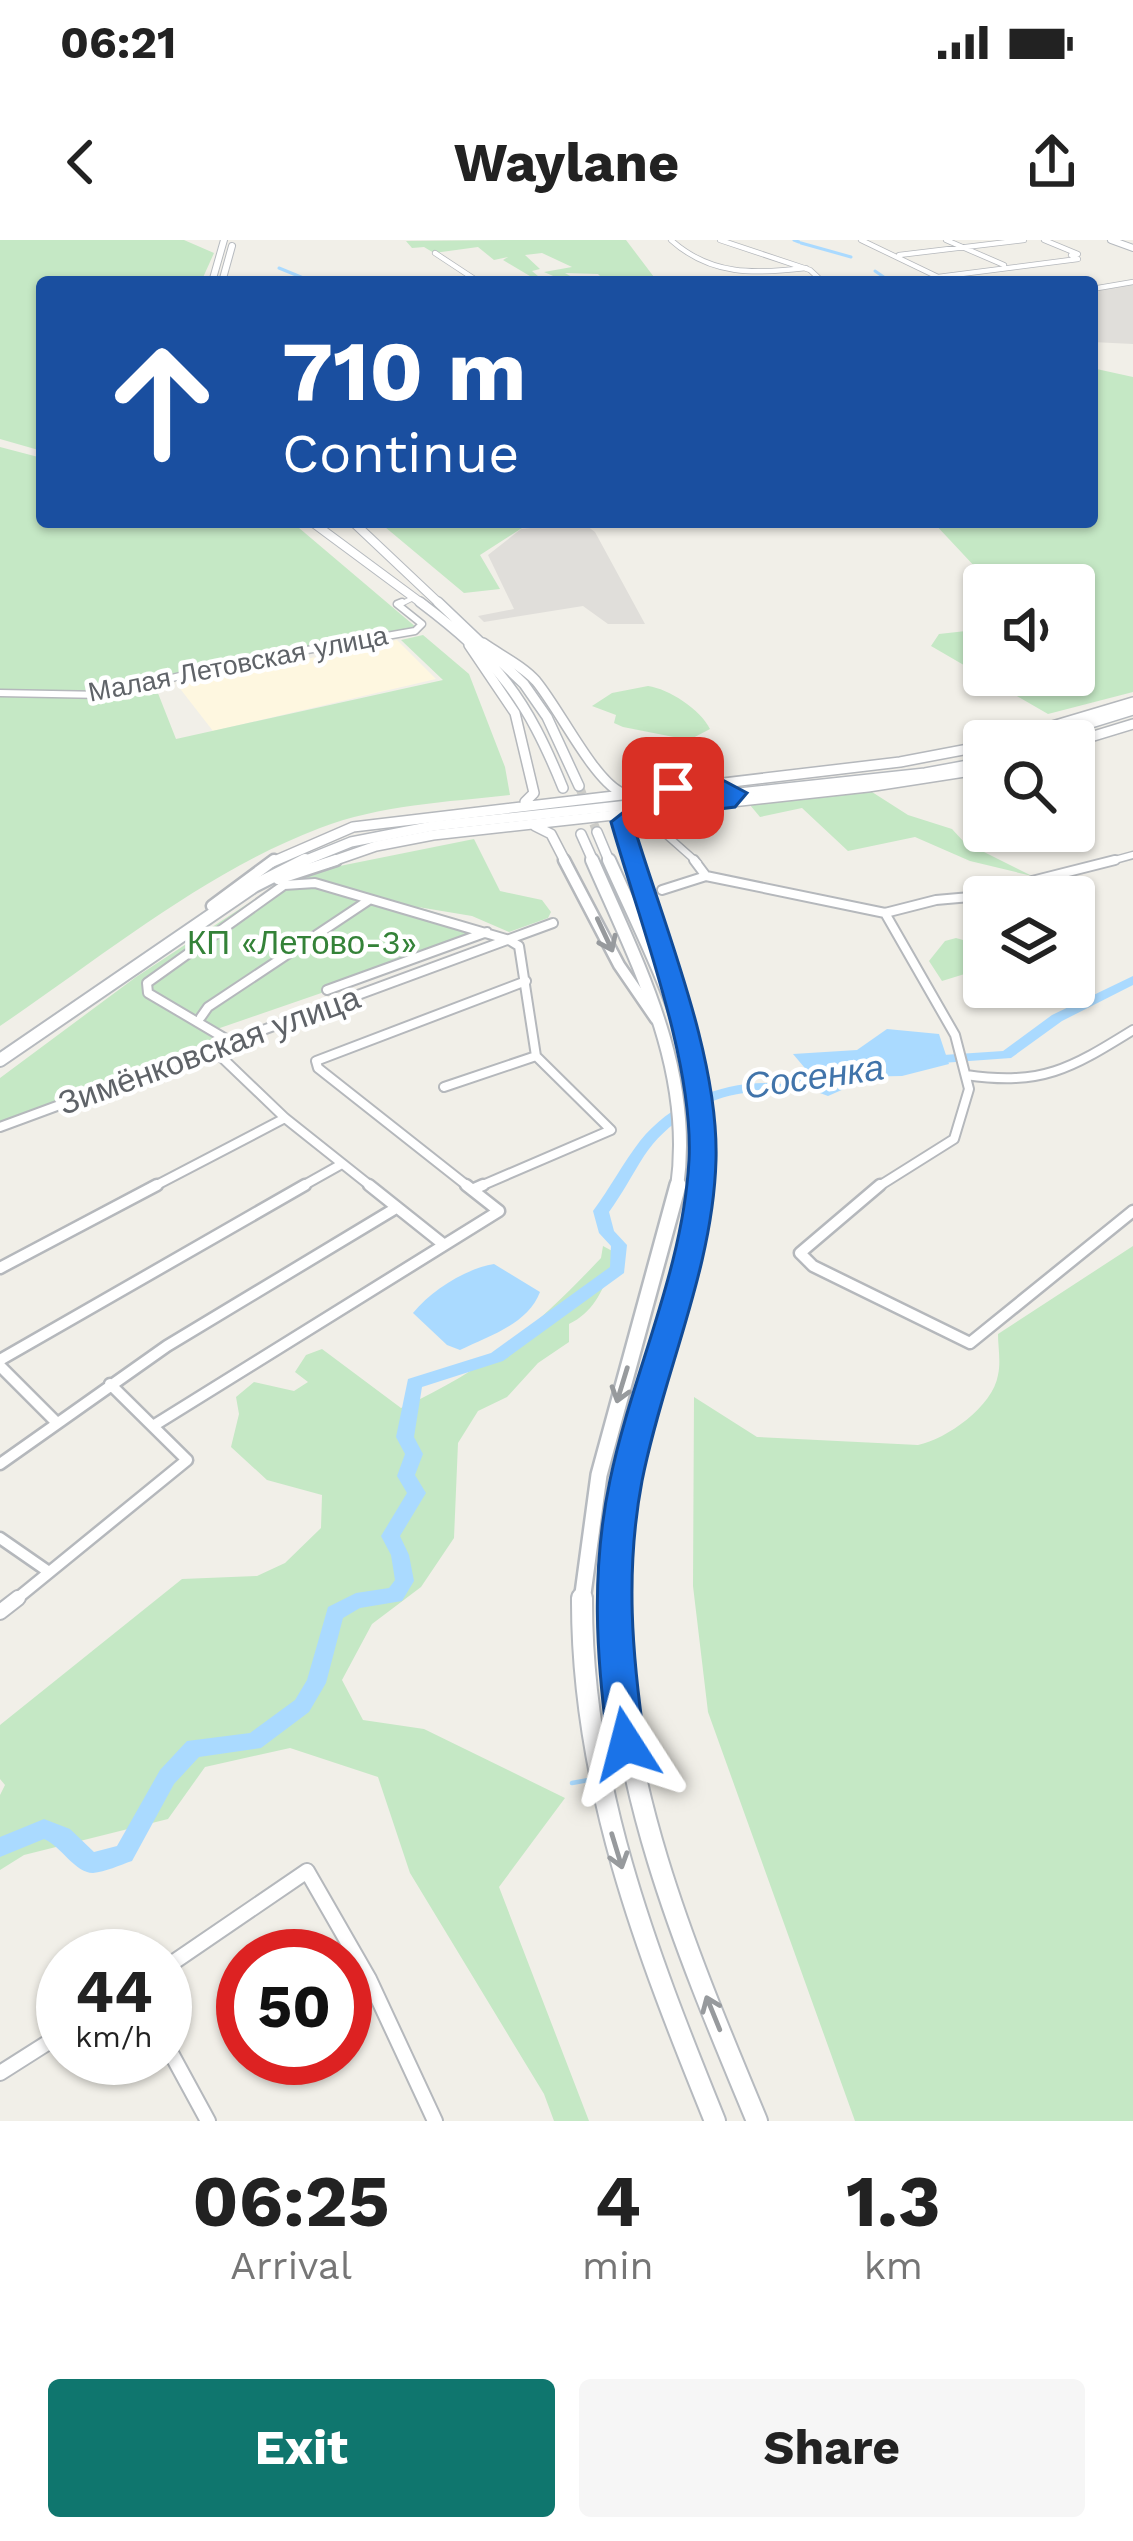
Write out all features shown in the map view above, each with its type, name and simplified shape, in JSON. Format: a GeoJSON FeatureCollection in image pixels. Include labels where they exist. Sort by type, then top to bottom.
{"type":"FeatureCollection","features":[{"type":"Feature","properties":{"kind":"main road"},"geometry":{"type":"LineString","coordinates":[[214,276],[224,240]]}},
{"type":"Feature","properties":{"kind":"main road"},"geometry":{"type":"LineString","coordinates":[[224,276],[233,240]]}},
{"type":"Feature","properties":{"kind":"main road"},"geometry":{"type":"LineString","coordinates":[[1114,240],[1133,247]]}},
{"type":"Feature","properties":{"kind":"main road"},"geometry":{"type":"LineString","coordinates":[[320,528],[468,644],[522,699],[562,788]]}},
{"type":"Feature","properties":{"kind":"main road"},"geometry":{"type":"LineString","coordinates":[[359,528],[535,698],[579,786]]}},
{"type":"Feature","properties":{"kind":"main road"},"geometry":{"type":"LineString","coordinates":[[1095,724],[1133,713]]}},
{"type":"Feature","properties":{"kind":"main road"},"geometry":{"type":"LineString","coordinates":[[1095,726],[1133,713]]}},
{"type":"Feature","properties":{"kind":"main road"},"geometry":{"type":"LineString","coordinates":[[733,795],[963,764]]}},
{"type":"Feature","properties":{"kind":"main road"},"geometry":{"type":"LineString","coordinates":[[0,1056],[218,907],[351,835],[963,766]]}},
{"type":"Feature","properties":{"kind":"main road"},"geometry":{"type":"LineString","coordinates":[[597,832],[677,1021],[700,1104],[702,1164],[693,1231],[626,1480],[612,1589],[613,1650],[639,1810],[672,1909],[758,2121]]}},
{"type":"Feature","properties":{"kind":"main road"},"geometry":{"type":"LineString","coordinates":[[581,834],[661,1027],[680,1117],[681,1161],[667,1234],[595,1485],[581,1589],[589,1724],[608,1820],[638,1918],[715,2121]]}},
{"type":"Feature","properties":{"kind":"street"},"geometry":{"type":"LineString","coordinates":[[671,240],[694,263],[708,268],[806,268]]}},
{"type":"Feature","properties":{"kind":"street"},"geometry":{"type":"LineString","coordinates":[[720,240],[806,268],[816,276]]}},
{"type":"Feature","properties":{"kind":"street"},"geometry":{"type":"LineString","coordinates":[[861,240],[936,276]]}},
{"type":"Feature","properties":{"kind":"street"},"geometry":{"type":"LineString","coordinates":[[946,240],[1010,268]]}},
{"type":"Feature","properties":{"kind":"street"},"geometry":{"type":"LineString","coordinates":[[894,256],[1024,240]]}},
{"type":"Feature","properties":{"kind":"street"},"geometry":{"type":"LineString","coordinates":[[946,276],[1078,259],[1070,255],[1078,254],[1044,240]]}},
{"type":"Feature","properties":{"kind":"street"},"geometry":{"type":"LineString","coordinates":[[435,253],[469,276]]}},
{"type":"Feature","properties":{"kind":"street"},"geometry":{"type":"LineString","coordinates":[[1098,288],[1133,282]]}},
{"type":"Feature","properties":{"kind":"street","name":"Малая Летовская улица"},"geometry":{"type":"LineString","coordinates":[[0,693],[104,695],[228,664],[415,631],[422,624],[397,604],[412,598]]}},
{"type":"Feature","properties":{"kind":"street"},"geometry":{"type":"LineString","coordinates":[[482,642],[532,677],[610,789],[629,792]]}},
{"type":"Feature","properties":{"kind":"street"},"geometry":{"type":"LineString","coordinates":[[468,644],[515,713],[533,796],[513,805]]}},
{"type":"Feature","properties":{"kind":"street"},"geometry":{"type":"LineString","coordinates":[[1095,721],[1133,713]]}},
{"type":"Feature","properties":{"kind":"street"},"geometry":{"type":"LineString","coordinates":[[1095,732],[1133,713]]}},
{"type":"Feature","properties":{"kind":"street"},"geometry":{"type":"LineString","coordinates":[[351,835],[513,805],[900,763],[963,750]]}},
{"type":"Feature","properties":{"kind":"street"},"geometry":{"type":"LineString","coordinates":[[218,907],[287,875],[376,846],[733,795],[868,788],[963,767]]}},
{"type":"Feature","properties":{"kind":"street"},"geometry":{"type":"LineString","coordinates":[[531,782],[544,791],[573,793],[590,789],[600,777]]}},
{"type":"Feature","properties":{"kind":"street"},"geometry":{"type":"LineString","coordinates":[[717,783],[733,795]]}},
{"type":"Feature","properties":{"kind":"street"},"geometry":{"type":"LineString","coordinates":[[791,787],[868,788]]}},
{"type":"Feature","properties":{"kind":"street"},"geometry":{"type":"LineString","coordinates":[[667,808],[663,832],[705,869],[706,876]]}},
{"type":"Feature","properties":{"kind":"street"},"geometry":{"type":"LineString","coordinates":[[634,812],[622,820],[662,947],[677,1021]]}},
{"type":"Feature","properties":{"kind":"street"},"geometry":{"type":"LineString","coordinates":[[554,842],[560,830],[582,822],[610,824],[625,832]]}},
{"type":"Feature","properties":{"kind":"street"},"geometry":{"type":"LineString","coordinates":[[516,825],[544,828],[661,1027]]}},
{"type":"Feature","properties":{"kind":"street"},"geometry":{"type":"LineString","coordinates":[[351,835],[376,846]]}},
{"type":"Feature","properties":{"kind":"street"},"geometry":{"type":"LineString","coordinates":[[662,890],[706,876],[885,913],[936,901],[1016,892],[1032,881],[1133,855]]}},
{"type":"Feature","properties":{"kind":"street"},"geometry":{"type":"LineString","coordinates":[[231,1042],[201,1017],[185,1016],[148,993],[147,983],[284,885],[315,883],[487,932],[519,946],[536,1056],[611,1130],[474,1189]]}},
{"type":"Feature","properties":{"kind":"street"},"geometry":{"type":"LineString","coordinates":[[201,1017],[208,1007],[369,900]]}},
{"type":"Feature","properties":{"kind":"street"},"geometry":{"type":"LineString","coordinates":[[885,913],[956,1042],[969,1090],[954,1138],[865,1196],[800,1253],[813,1266],[970,1343],[1133,1211]]}},
{"type":"Feature","properties":{"kind":"street","name":"Зимёнковская улица"},"geometry":{"type":"LineString","coordinates":[[0,1127],[553,923]]}},
{"type":"Feature","properties":{"kind":"street"},"geometry":{"type":"LineString","coordinates":[[327,990],[487,932]]}},
{"type":"Feature","properties":{"kind":"street"},"geometry":{"type":"LineString","coordinates":[[153,1426],[500,1211],[318,1068],[316,1061],[526,981]]}},
{"type":"Feature","properties":{"kind":"street"},"geometry":{"type":"LineString","coordinates":[[966,1075],[1000,1081],[1060,1076],[1133,1030]]}},
{"type":"Feature","properties":{"kind":"street"},"geometry":{"type":"LineString","coordinates":[[213,1049],[340,1165],[443,1244]]}},
{"type":"Feature","properties":{"kind":"street"},"geometry":{"type":"LineString","coordinates":[[443,1087],[536,1056]]}},
{"type":"Feature","properties":{"kind":"street"},"geometry":{"type":"LineString","coordinates":[[0,1268],[285,1118]]}},
{"type":"Feature","properties":{"kind":"street"},"geometry":{"type":"LineString","coordinates":[[55,1421],[0,1363],[340,1165]]}},
{"type":"Feature","properties":{"kind":"street"},"geometry":{"type":"LineString","coordinates":[[0,1464],[110,1384],[396,1208]]}},
{"type":"Feature","properties":{"kind":"street"},"geometry":{"type":"LineString","coordinates":[[0,1612],[187,1460],[110,1384]]}},
{"type":"Feature","properties":{"kind":"street"},"geometry":{"type":"LineString","coordinates":[[0,1538],[49,1572]]}},
{"type":"Feature","properties":{"kind":"street"},"geometry":{"type":"LineString","coordinates":[[192,1950],[307,1871],[369,1979],[434,2121]]}},
{"type":"Feature","properties":{"kind":"street"},"geometry":{"type":"LineString","coordinates":[[0,2073],[36,2050]]}},
{"type":"Feature","properties":{"kind":"street"},"geometry":{"type":"LineString","coordinates":[[188,2085],[208,2121]]}},
{"type":"Feature","properties":{"kind":"shaded area"},"geometry":{"type":"Polygon","coordinates":[[[1133,284],[1133,344],[1098,342],[1098,290],[1133,284]]]}},
{"type":"Feature","properties":{"kind":"shaded area"},"geometry":{"type":"Polygon","coordinates":[[[590,528],[595,532],[645,624],[608,624],[583,606],[484,622],[478,616],[514,609],[488,555],[521,529],[590,528]]]}},
{"type":"Feature","properties":{"kind":"shaded area"},"geometry":{"type":"Polygon","coordinates":[[[397,640],[436,679],[213,731],[178,686],[397,640]]]}},
{"type":"Feature","properties":{"kind":"green space"},"geometry":{"type":"Polygon","coordinates":[[[0,240],[184,240],[214,253],[204,276],[36,276],[36,449],[0,439],[0,240]]]}},
{"type":"Feature","properties":{"kind":"green space"},"geometry":{"type":"Polygon","coordinates":[[[626,240],[653,276],[553,276],[544,272],[572,267],[542,253],[525,255],[540,269],[532,271],[538,276],[530,276],[503,260],[508,257],[494,260],[478,247],[434,253],[424,247],[412,248],[406,241],[626,240]]]}},
{"type":"Feature","properties":{"kind":"green space"},"geometry":{"type":"Polygon","coordinates":[[[1098,369],[1133,377],[1133,692],[1048,714],[1017,696],[1095,696],[1095,564],[972,564],[939,528],[1098,528],[1098,369]]]}},
{"type":"Feature","properties":{"kind":"green space"},"geometry":{"type":"Polygon","coordinates":[[[0,447],[36,456],[36,528],[299,528],[417,628],[152,678],[176,739],[443,680],[401,640],[423,635],[469,674],[505,767],[510,795],[366,814],[277,846],[195,892],[0,1026],[0,447]]]}},
{"type":"Feature","properties":{"kind":"green space"},"geometry":{"type":"Polygon","coordinates":[[[386,528],[522,528],[480,555],[500,589],[464,593],[386,528]]]}},
{"type":"Feature","properties":{"kind":"green space"},"geometry":{"type":"Polygon","coordinates":[[[963,631],[963,665],[931,646],[939,634],[963,631]]]}},
{"type":"Feature","properties":{"kind":"green space"},"geometry":{"type":"Polygon","coordinates":[[[648,686],[683,701],[710,729],[689,740],[623,727],[614,723],[616,715],[592,706],[612,693],[648,686]]]}},
{"type":"Feature","properties":{"kind":"green space"},"geometry":{"type":"Polygon","coordinates":[[[872,792],[908,815],[952,829],[963,841],[963,852],[984,852],[1032,876],[970,861],[915,837],[848,851],[802,808],[760,817],[750,805],[872,792]]]}},
{"type":"Feature","properties":{"kind":"green space","name":"КП «Летово-3»"},"geometry":{"type":"Polygon","coordinates":[[[474,839],[500,891],[542,900],[551,912],[548,918],[509,932],[472,916],[418,907],[498,932],[217,1029],[226,1040],[0,1123],[0,1078],[136,977],[290,876],[474,839]]]}},
{"type":"Feature","properties":{"kind":"green space"},"geometry":{"type":"Polygon","coordinates":[[[963,940],[963,974],[942,981],[929,961],[945,941],[963,940]]]}},
{"type":"Feature","properties":{"kind":"green space"},"geometry":{"type":"Polygon","coordinates":[[[603,1246],[616,1253],[594,1303],[569,1324],[569,1342],[538,1363],[507,1397],[478,1411],[458,1443],[454,1538],[421,1587],[372,1624],[342,1680],[363,1720],[424,1729],[565,1798],[499,1887],[589,2121],[554,2121],[544,2094],[410,1873],[378,1777],[290,1748],[205,1767],[168,1819],[24,1855],[0,1870],[0,1795],[5,1785],[0,1779],[0,1725],[182,1579],[257,1576],[285,1563],[321,1528],[322,1495],[267,1480],[231,1447],[239,1414],[236,1397],[254,1382],[294,1391],[308,1382],[295,1372],[306,1355],[322,1349],[401,1408],[460,1378],[510,1344],[601,1258],[603,1246]]]}},
{"type":"Feature","properties":{"kind":"green space"},"geometry":{"type":"Polygon","coordinates":[[[1133,1246],[1133,2121],[855,2121],[708,1712],[693,1586],[694,1397],[757,1437],[930,1442],[967,1419],[994,1387],[999,1370],[998,1334],[1133,1246]]]}},
{"type":"Feature","properties":{"kind":"water"},"geometry":{"type":"Polygon","coordinates":[[[887,1029],[939,1034],[949,1064],[902,1076],[852,1077],[857,1083],[828,1096],[812,1090],[804,1080],[804,1067],[793,1054],[857,1050],[887,1029]]]}},
{"type":"Feature","properties":{"kind":"water"},"geometry":{"type":"Polygon","coordinates":[[[494,1264],[540,1292],[527,1313],[506,1328],[460,1350],[447,1345],[413,1313],[450,1282],[494,1264]]]}},
{"type":"Feature","properties":{"kind":"waterway"},"geometry":{"type":"LineString","coordinates":[[794,240],[799,242]]}},
{"type":"Feature","properties":{"kind":"waterway"},"geometry":{"type":"LineString","coordinates":[[801,243],[851,257]]}},
{"type":"Feature","properties":{"kind":"waterway"},"geometry":{"type":"LineString","coordinates":[[279,268],[298,276]]}},
{"type":"Feature","properties":{"kind":"waterway"},"geometry":{"type":"LineString","coordinates":[[875,271],[882,276]]}},
{"type":"Feature","properties":{"kind":"waterway","name":"Сосенка"},"geometry":{"type":"LineString","coordinates":[[928,1060],[1006,1055],[1057,1018],[1133,980]]}},
{"type":"Feature","properties":{"kind":"waterway","name":"Сосенка"},"geometry":{"type":"LineString","coordinates":[[0,1847],[44,1829],[62,1836],[90,1863],[124,1854],[167,1777],[194,1748],[254,1742],[302,1706],[316,1683],[335,1613],[356,1601],[395,1595],[405,1581],[390,1536],[417,1493],[406,1476],[414,1454],[405,1437],[414,1383],[497,1357],[618,1269],[619,1245],[607,1233],[601,1211],[643,1147],[671,1119],[707,1098],[747,1088],[786,1089],[802,1074],[821,1072]]}},
{"type":"Feature","properties":{"kind":"waterway"},"geometry":{"type":"LineString","coordinates":[[645,1770],[656,1768]]}},
{"type":"Feature","properties":{"kind":"waterway"},"geometry":{"type":"LineString","coordinates":[[609,1776],[629,1773]]}},
{"type":"Feature","properties":{"kind":"waterway"},"geometry":{"type":"LineString","coordinates":[[572,1783],[594,1779]]}},
{"type":"Feature","properties":{"kind":"tunnel"},"geometry":{"type":"LineString","coordinates":[[579,786],[597,832]]}},
{"type":"Feature","properties":{"kind":"route"},"geometry":{"type":"LineString","coordinates":[[626,1744],[613,1650],[612,1589],[626,1480],[700,1196],[702,1114],[662,947],[622,822],[630,813],[728,802],[737,793],[717,783],[673,788]]}}]}
